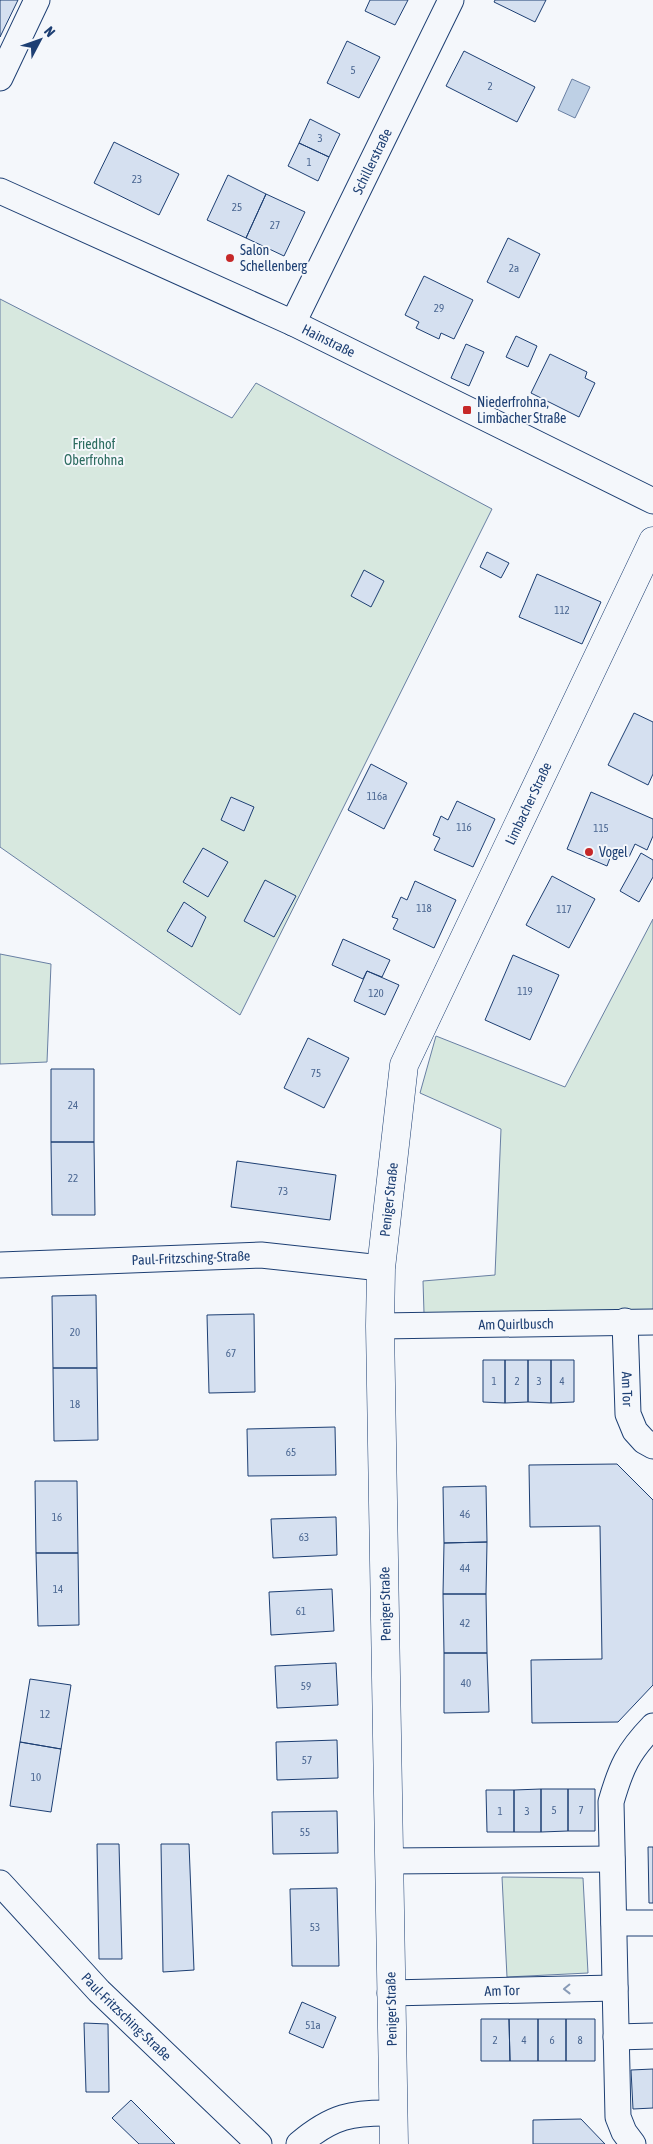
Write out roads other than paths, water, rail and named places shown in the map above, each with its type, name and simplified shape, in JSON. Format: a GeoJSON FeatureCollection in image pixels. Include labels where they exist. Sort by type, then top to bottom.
{"type":"FeatureCollection","features":[{"type":"Feature","properties":{"kind":"street"},"geometry":{"type":"LineString","coordinates":[[0,78],[37,0]]}},
{"type":"Feature","properties":{"kind":"street","name":"Schillerstraße"},"geometry":{"type":"LineString","coordinates":[[293,323],[451,0]]}},
{"type":"Feature","properties":{"kind":"street","name":"Hainstraße"},"geometry":{"type":"LineString","coordinates":[[0,190],[293,323],[653,502]]}},
{"type":"Feature","properties":{"kind":"street","name":"Limbacher Straße"},"geometry":{"type":"LineString","coordinates":[[404,1065],[653,541]]}},
{"type":"Feature","properties":{"kind":"street","name":"Peniger Straße"},"geometry":{"type":"LineString","coordinates":[[394,2144],[380,1326],[382,1268],[404,1065]]}},
{"type":"Feature","properties":{"kind":"street","name":"Paul-Fritzsching-Straße"},"geometry":{"type":"LineString","coordinates":[[0,1265],[261,1255],[382,1268]]}},
{"type":"Feature","properties":{"kind":"street","name":"Am Tor"},"geometry":{"type":"LineString","coordinates":[[625,1321],[628,1414],[635,1431],[644,1441],[653,1446]]}},
{"type":"Feature","properties":{"kind":"street","name":"Am Quirlbusch"},"geometry":{"type":"LineString","coordinates":[[380,1326],[653,1322]]}},
{"type":"Feature","properties":{"kind":"street"},"geometry":{"type":"LineString","coordinates":[[633,2144],[624,2132],[618,2117],[611,1802],[621,1769],[634,1746],[653,1726]]}},
{"type":"Feature","properties":{"kind":"street"},"geometry":{"type":"LineString","coordinates":[[389,1861],[612,1859]]}},
{"type":"Feature","properties":{"kind":"street","name":"Paul-Fritzsching-Straße"},"geometry":{"type":"LineString","coordinates":[[0,1883],[99,1991],[259,2144]]}},
{"type":"Feature","properties":{"kind":"street"},"geometry":{"type":"LineString","coordinates":[[614,1923],[653,1923]]}},
{"type":"Feature","properties":{"kind":"street","name":"Am Tor"},"geometry":{"type":"LineString","coordinates":[[390,1993],[615,1988]]}},
{"type":"Feature","properties":{"kind":"street"},"geometry":{"type":"LineString","coordinates":[[616,2037],[653,2036]]}},
{"type":"Feature","properties":{"kind":"street"},"geometry":{"type":"LineString","coordinates":[[299,2144],[319,2128],[340,2117],[366,2112],[394,2113]]}},
{"type":"Feature","properties":{"kind":"water"},"geometry":{"type":"Polygon","coordinates":[[[572,79],[590,87],[575,118],[558,110],[572,79]]]}},
{"type":"Feature","properties":{"kind":"place","name":"Salon Schellenberg"},"geometry":{"type":"Point","coordinates":[230,258]}},
{"type":"Feature","properties":{"kind":"place","name":"Niederfrohna, Limbacher Straße"},"geometry":{"type":"Point","coordinates":[467,410]}},
{"type":"Feature","properties":{"kind":"place","name":"Vogel"},"geometry":{"type":"Point","coordinates":[589,852]}},
{"type":"Feature","properties":{"kind":"park label","name":"Friedhof Oberfrohna"},"geometry":{"type":"Point","coordinates":[94,452]}}]}
